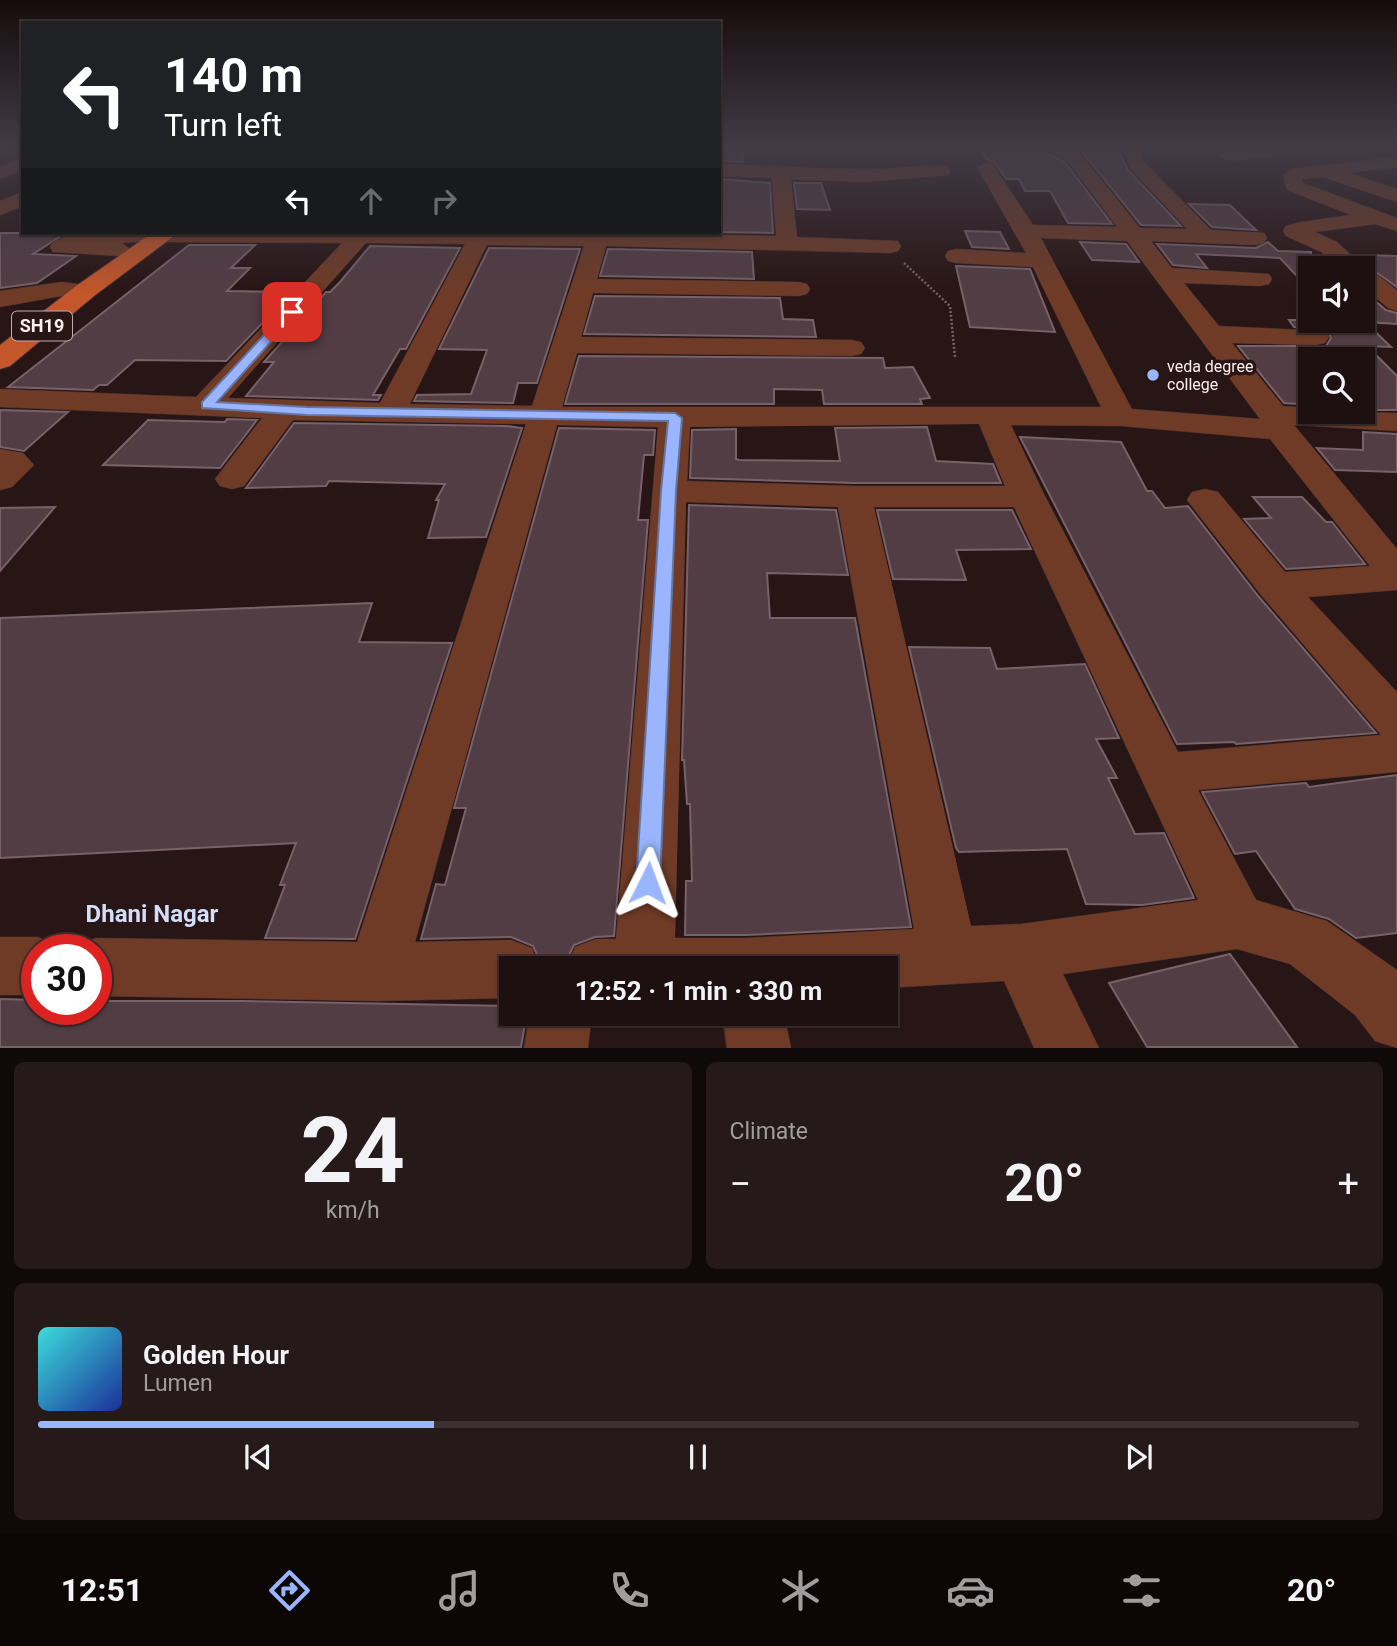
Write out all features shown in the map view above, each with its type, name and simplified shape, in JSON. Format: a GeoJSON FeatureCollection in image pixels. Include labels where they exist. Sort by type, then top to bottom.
{"type":"FeatureCollection","features":[{"type":"Feature","properties":{"kind":"main road","name":"SH19"},"geometry":{"type":"LineString","coordinates":[[0,334],[73,290],[146,237]]}},
{"type":"Feature","properties":{"kind":"main road","name":"SH19"},"geometry":{"type":"LineString","coordinates":[[0,360],[73,290],[146,237]]}},
{"type":"Feature","properties":{"kind":"street"},"geometry":{"type":"LineString","coordinates":[[783,195],[787,242]]}},
{"type":"Feature","properties":{"kind":"street"},"geometry":{"type":"LineString","coordinates":[[1004,195],[1027,231],[1121,418]]}},
{"type":"Feature","properties":{"kind":"street"},"geometry":{"type":"LineString","coordinates":[[1102,195],[1397,575]]}},
{"type":"Feature","properties":{"kind":"street"},"geometry":{"type":"LineString","coordinates":[[1166,195],[1204,235]]}},
{"type":"Feature","properties":{"kind":"street"},"geometry":{"type":"LineString","coordinates":[[1318,195],[1387,221]]}},
{"type":"Feature","properties":{"kind":"street"},"geometry":{"type":"LineString","coordinates":[[1340,256],[1329,247],[1294,232],[1301,228],[1387,221]]}},
{"type":"Feature","properties":{"kind":"street"},"geometry":{"type":"LineString","coordinates":[[1027,231],[1256,238]]}},
{"type":"Feature","properties":{"kind":"street"},"geometry":{"type":"LineString","coordinates":[[206,405],[362,235]]}},
{"type":"Feature","properties":{"kind":"street"},"geometry":{"type":"LineString","coordinates":[[391,411],[481,235]]}},
{"type":"Feature","properties":{"kind":"street"},"geometry":{"type":"LineString","coordinates":[[377,972],[598,236]]}},
{"type":"Feature","properties":{"kind":"street"},"geometry":{"type":"LineString","coordinates":[[146,237],[693,236],[890,246]]}},
{"type":"Feature","properties":{"kind":"street"},"geometry":{"type":"LineString","coordinates":[[957,256],[1042,261]]}},
{"type":"Feature","properties":{"kind":"street"},"geometry":{"type":"LineString","coordinates":[[1164,275],[1260,279]]}},
{"type":"Feature","properties":{"kind":"street"},"geometry":{"type":"LineString","coordinates":[[1375,285],[1397,303]]}},
{"type":"Feature","properties":{"kind":"street"},"geometry":{"type":"LineString","coordinates":[[584,286],[798,289]]}},
{"type":"Feature","properties":{"kind":"street"},"geometry":{"type":"LineString","coordinates":[[0,299],[73,290]]}},
{"type":"Feature","properties":{"kind":"street"},"geometry":{"type":"LineString","coordinates":[[1211,334],[1315,337]]}},
{"type":"Feature","properties":{"kind":"street"},"geometry":{"type":"LineString","coordinates":[[565,345],[851,348]]}},
{"type":"Feature","properties":{"kind":"street"},"geometry":{"type":"LineString","coordinates":[[0,398],[285,409],[675,418],[991,415],[1277,422],[1391,429]]}},
{"type":"Feature","properties":{"kind":"street"},"geometry":{"type":"LineString","coordinates":[[232,479],[285,409]]}},
{"type":"Feature","properties":{"kind":"street"},"geometry":{"type":"LineString","coordinates":[[991,415],[1027,496],[1237,922]]}},
{"type":"Feature","properties":{"kind":"street"},"geometry":{"type":"LineString","coordinates":[[621,956],[675,418]]}},
{"type":"Feature","properties":{"kind":"street"},"geometry":{"type":"LineString","coordinates":[[0,459],[11,460],[17,465],[0,480]]}},
{"type":"Feature","properties":{"kind":"street"},"geometry":{"type":"LineString","coordinates":[[668,491],[854,497],[1027,496]]}},
{"type":"Feature","properties":{"kind":"street"},"geometry":{"type":"LineString","coordinates":[[854,497],[949,957]]}},
{"type":"Feature","properties":{"kind":"street"},"geometry":{"type":"LineString","coordinates":[[1205,500],[1275,586],[1397,722]]}},
{"type":"Feature","properties":{"kind":"street"},"geometry":{"type":"LineString","coordinates":[[1275,586],[1397,575]]}},
{"type":"Feature","properties":{"kind":"street"},"geometry":{"type":"LineString","coordinates":[[1164,773],[1397,752]]}},
{"type":"Feature","properties":{"kind":"street"},"geometry":{"type":"LineString","coordinates":[[898,960],[1021,952],[1237,922],[1306,940],[1377,992],[1397,1019]]}},
{"type":"Feature","properties":{"kind":"street"},"geometry":{"type":"LineString","coordinates":[[1021,952],[1067,1048]]}},
{"type":"Feature","properties":{"kind":"street"},"geometry":{"type":"LineString","coordinates":[[0,966],[21,967]]}},
{"type":"Feature","properties":{"kind":"street"},"geometry":{"type":"LineString","coordinates":[[112,967],[377,972],[499,969]]}},
{"type":"Feature","properties":{"kind":"street"},"geometry":{"type":"LineString","coordinates":[[556,1048],[559,1026]]}},
{"type":"Feature","properties":{"kind":"street"},"geometry":{"type":"LineString","coordinates":[[755,1026],[759,1048]]}},
{"type":"Feature","properties":{"kind":"path"},"geometry":{"type":"LineString","coordinates":[[890,246],[950,306],[955,357]]}},
{"type":"Feature","properties":{"kind":"building"},"geometry":{"type":"Polygon","coordinates":[[[721,195],[771,195],[773,233],[721,232],[721,195]]]}},
{"type":"Feature","properties":{"kind":"building"},"geometry":{"type":"Polygon","coordinates":[[[795,195],[825,195],[830,210],[797,209],[795,195]]]}},
{"type":"Feature","properties":{"kind":"building"},"geometry":{"type":"Polygon","coordinates":[[[1052,195],[1090,195],[1112,224],[1068,223],[1052,195]]]}},
{"type":"Feature","properties":{"kind":"building"},"geometry":{"type":"Polygon","coordinates":[[[1117,195],[1152,195],[1181,226],[1141,225],[1117,195]]]}},
{"type":"Feature","properties":{"kind":"building"},"geometry":{"type":"Polygon","coordinates":[[[1189,204],[1230,205],[1256,230],[1212,227],[1189,204]]]}},
{"type":"Feature","properties":{"kind":"building"},"geometry":{"type":"Polygon","coordinates":[[[965,231],[1000,232],[1009,249],[972,247],[965,231]]]}},
{"type":"Feature","properties":{"kind":"building"},"geometry":{"type":"Polygon","coordinates":[[[0,233],[63,235],[33,254],[76,256],[37,283],[0,288],[0,233]]]}},
{"type":"Feature","properties":{"kind":"building"},"geometry":{"type":"Polygon","coordinates":[[[1080,242],[1126,244],[1139,262],[1092,260],[1080,242]]]}},
{"type":"Feature","properties":{"kind":"building"},"geometry":{"type":"Polygon","coordinates":[[[1268,242],[1278,251],[1311,252],[1311,256],[1298,256],[1298,277],[1280,258],[1196,254],[1207,268],[1173,265],[1157,244],[1256,248],[1268,242]]]}},
{"type":"Feature","properties":{"kind":"building"},"geometry":{"type":"Polygon","coordinates":[[[189,245],[255,245],[231,268],[250,268],[227,291],[292,292],[226,361],[135,360],[107,385],[99,385],[93,390],[8,387],[189,245]]]}},
{"type":"Feature","properties":{"kind":"building"},"geometry":{"type":"Polygon","coordinates":[[[370,246],[460,248],[406,349],[400,349],[373,395],[381,395],[378,400],[246,396],[274,362],[264,362],[326,292],[330,292],[340,282],[370,246]]]}},
{"type":"Feature","properties":{"kind":"building"},"geometry":{"type":"Polygon","coordinates":[[[489,248],[580,249],[537,383],[518,383],[513,403],[414,401],[417,395],[471,394],[487,350],[439,349],[489,248]]]}},
{"type":"Feature","properties":{"kind":"building"},"geometry":{"type":"Polygon","coordinates":[[[608,249],[752,252],[754,279],[600,276],[608,249]]]}},
{"type":"Feature","properties":{"kind":"building"},"geometry":{"type":"Polygon","coordinates":[[[1363,255],[1397,256],[1397,287],[1375,271],[1375,256],[1363,255]]]}},
{"type":"Feature","properties":{"kind":"building"},"geometry":{"type":"Polygon","coordinates":[[[956,266],[1030,269],[1055,332],[970,327],[956,266]]]}},
{"type":"Feature","properties":{"kind":"building"},"geometry":{"type":"Polygon","coordinates":[[[595,296],[780,298],[783,319],[813,320],[816,337],[584,334],[595,296]]]}},
{"type":"Feature","properties":{"kind":"building"},"geometry":{"type":"Polygon","coordinates":[[[1375,301],[1386,310],[1397,313],[1397,324],[1375,323],[1375,301]]]}},
{"type":"Feature","properties":{"kind":"building"},"geometry":{"type":"Polygon","coordinates":[[[1289,320],[1298,320],[1298,327],[1294,327],[1289,320]]]}},
{"type":"Feature","properties":{"kind":"building"},"geometry":{"type":"Polygon","coordinates":[[[1375,332],[1391,347],[1298,347],[1298,404],[1284,403],[1238,346],[1326,346],[1331,338],[1328,333],[1375,332]]]}},
{"type":"Feature","properties":{"kind":"building"},"geometry":{"type":"Polygon","coordinates":[[[1375,354],[1397,376],[1397,410],[1375,410],[1375,354]]]}},
{"type":"Feature","properties":{"kind":"building"},"geometry":{"type":"Polygon","coordinates":[[[579,356],[883,358],[885,368],[913,367],[930,398],[920,399],[922,404],[824,404],[822,390],[774,389],[774,404],[565,404],[579,356]]]}},
{"type":"Feature","properties":{"kind":"building"},"geometry":{"type":"Polygon","coordinates":[[[0,410],[68,412],[24,451],[0,447],[0,410]]]}},
{"type":"Feature","properties":{"kind":"building"},"geometry":{"type":"Polygon","coordinates":[[[227,419],[257,420],[220,468],[103,465],[148,420],[225,422],[227,419]]]}},
{"type":"Feature","properties":{"kind":"building"},"geometry":{"type":"Polygon","coordinates":[[[294,423],[522,428],[486,537],[428,538],[439,500],[436,500],[445,484],[329,481],[326,486],[246,488],[294,423]]]}},
{"type":"Feature","properties":{"kind":"building"},"geometry":{"type":"Polygon","coordinates":[[[927,427],[936,461],[993,464],[1001,483],[854,483],[690,478],[692,430],[736,429],[736,459],[739,460],[840,461],[835,428],[927,427]]]}},
{"type":"Feature","properties":{"kind":"building"},"geometry":{"type":"Polygon","coordinates":[[[559,428],[655,430],[653,455],[644,455],[638,520],[648,520],[614,936],[595,937],[574,945],[568,956],[538,956],[533,946],[511,937],[421,939],[436,884],[445,885],[466,808],[454,808],[559,428]]]}},
{"type":"Feature","properties":{"kind":"building"},"geometry":{"type":"Polygon","coordinates":[[[1363,432],[1397,434],[1397,472],[1335,470],[1317,448],[1363,450],[1363,432]]]}},
{"type":"Feature","properties":{"kind":"building"},"geometry":{"type":"Polygon","coordinates":[[[1020,437],[1121,442],[1147,491],[1152,491],[1165,508],[1188,506],[1259,597],[1376,733],[1236,744],[1177,744],[1020,437]]]}},
{"type":"Feature","properties":{"kind":"building"},"geometry":{"type":"Polygon","coordinates":[[[1253,497],[1302,497],[1326,522],[1332,522],[1365,564],[1286,569],[1244,519],[1271,518],[1253,497]]]}},
{"type":"Feature","properties":{"kind":"building"},"geometry":{"type":"Polygon","coordinates":[[[689,505],[836,510],[848,575],[767,573],[770,618],[855,618],[911,927],[746,935],[685,935],[686,881],[692,881],[690,804],[687,804],[682,760],[689,505]]]}},
{"type":"Feature","properties":{"kind":"building"},"geometry":{"type":"Polygon","coordinates":[[[55,507],[0,571],[0,508],[55,507]]]}},
{"type":"Feature","properties":{"kind":"building"},"geometry":{"type":"Polygon","coordinates":[[[877,510],[1012,510],[1031,549],[956,550],[966,580],[893,579],[877,510]]]}},
{"type":"Feature","properties":{"kind":"building"},"geometry":{"type":"Polygon","coordinates":[[[372,603],[359,642],[452,643],[355,939],[265,938],[285,885],[280,885],[296,843],[0,858],[0,618],[372,603]]]}},
{"type":"Feature","properties":{"kind":"building"},"geometry":{"type":"Polygon","coordinates":[[[909,647],[990,648],[997,669],[1085,664],[1119,738],[1096,739],[1117,778],[1108,778],[1135,834],[1164,833],[1194,898],[1142,905],[1086,904],[1067,849],[959,852],[909,647]]]}},
{"type":"Feature","properties":{"kind":"building"},"geometry":{"type":"Polygon","coordinates":[[[1397,775],[1397,933],[1356,938],[1329,919],[1295,909],[1256,851],[1235,854],[1202,792],[1306,783],[1309,787],[1397,775]]]}},
{"type":"Feature","properties":{"kind":"building"},"geometry":{"type":"Polygon","coordinates":[[[1230,954],[1297,1047],[1147,1047],[1109,983],[1230,954]]]}},
{"type":"Feature","properties":{"kind":"building"},"geometry":{"type":"Polygon","coordinates":[[[0,999],[21,1000],[21,1025],[112,1025],[112,1001],[242,1001],[499,1006],[499,1026],[525,1026],[521,1047],[0,1047],[0,999]]]}},
{"type":"Feature","properties":{"kind":"place","name":"veda degree college"},"geometry":{"type":"Point","coordinates":[1153,375]}},
{"type":"Feature","properties":{"kind":"district","name":"Dhani Nagar"},"geometry":{"type":"Point","coordinates":[152,914]}},
{"type":"Feature","properties":{"kind":"route"},"geometry":{"type":"LineString","coordinates":[[292,312],[206,405],[307,411],[495,412],[675,418],[668,491],[648,883]]}}]}
